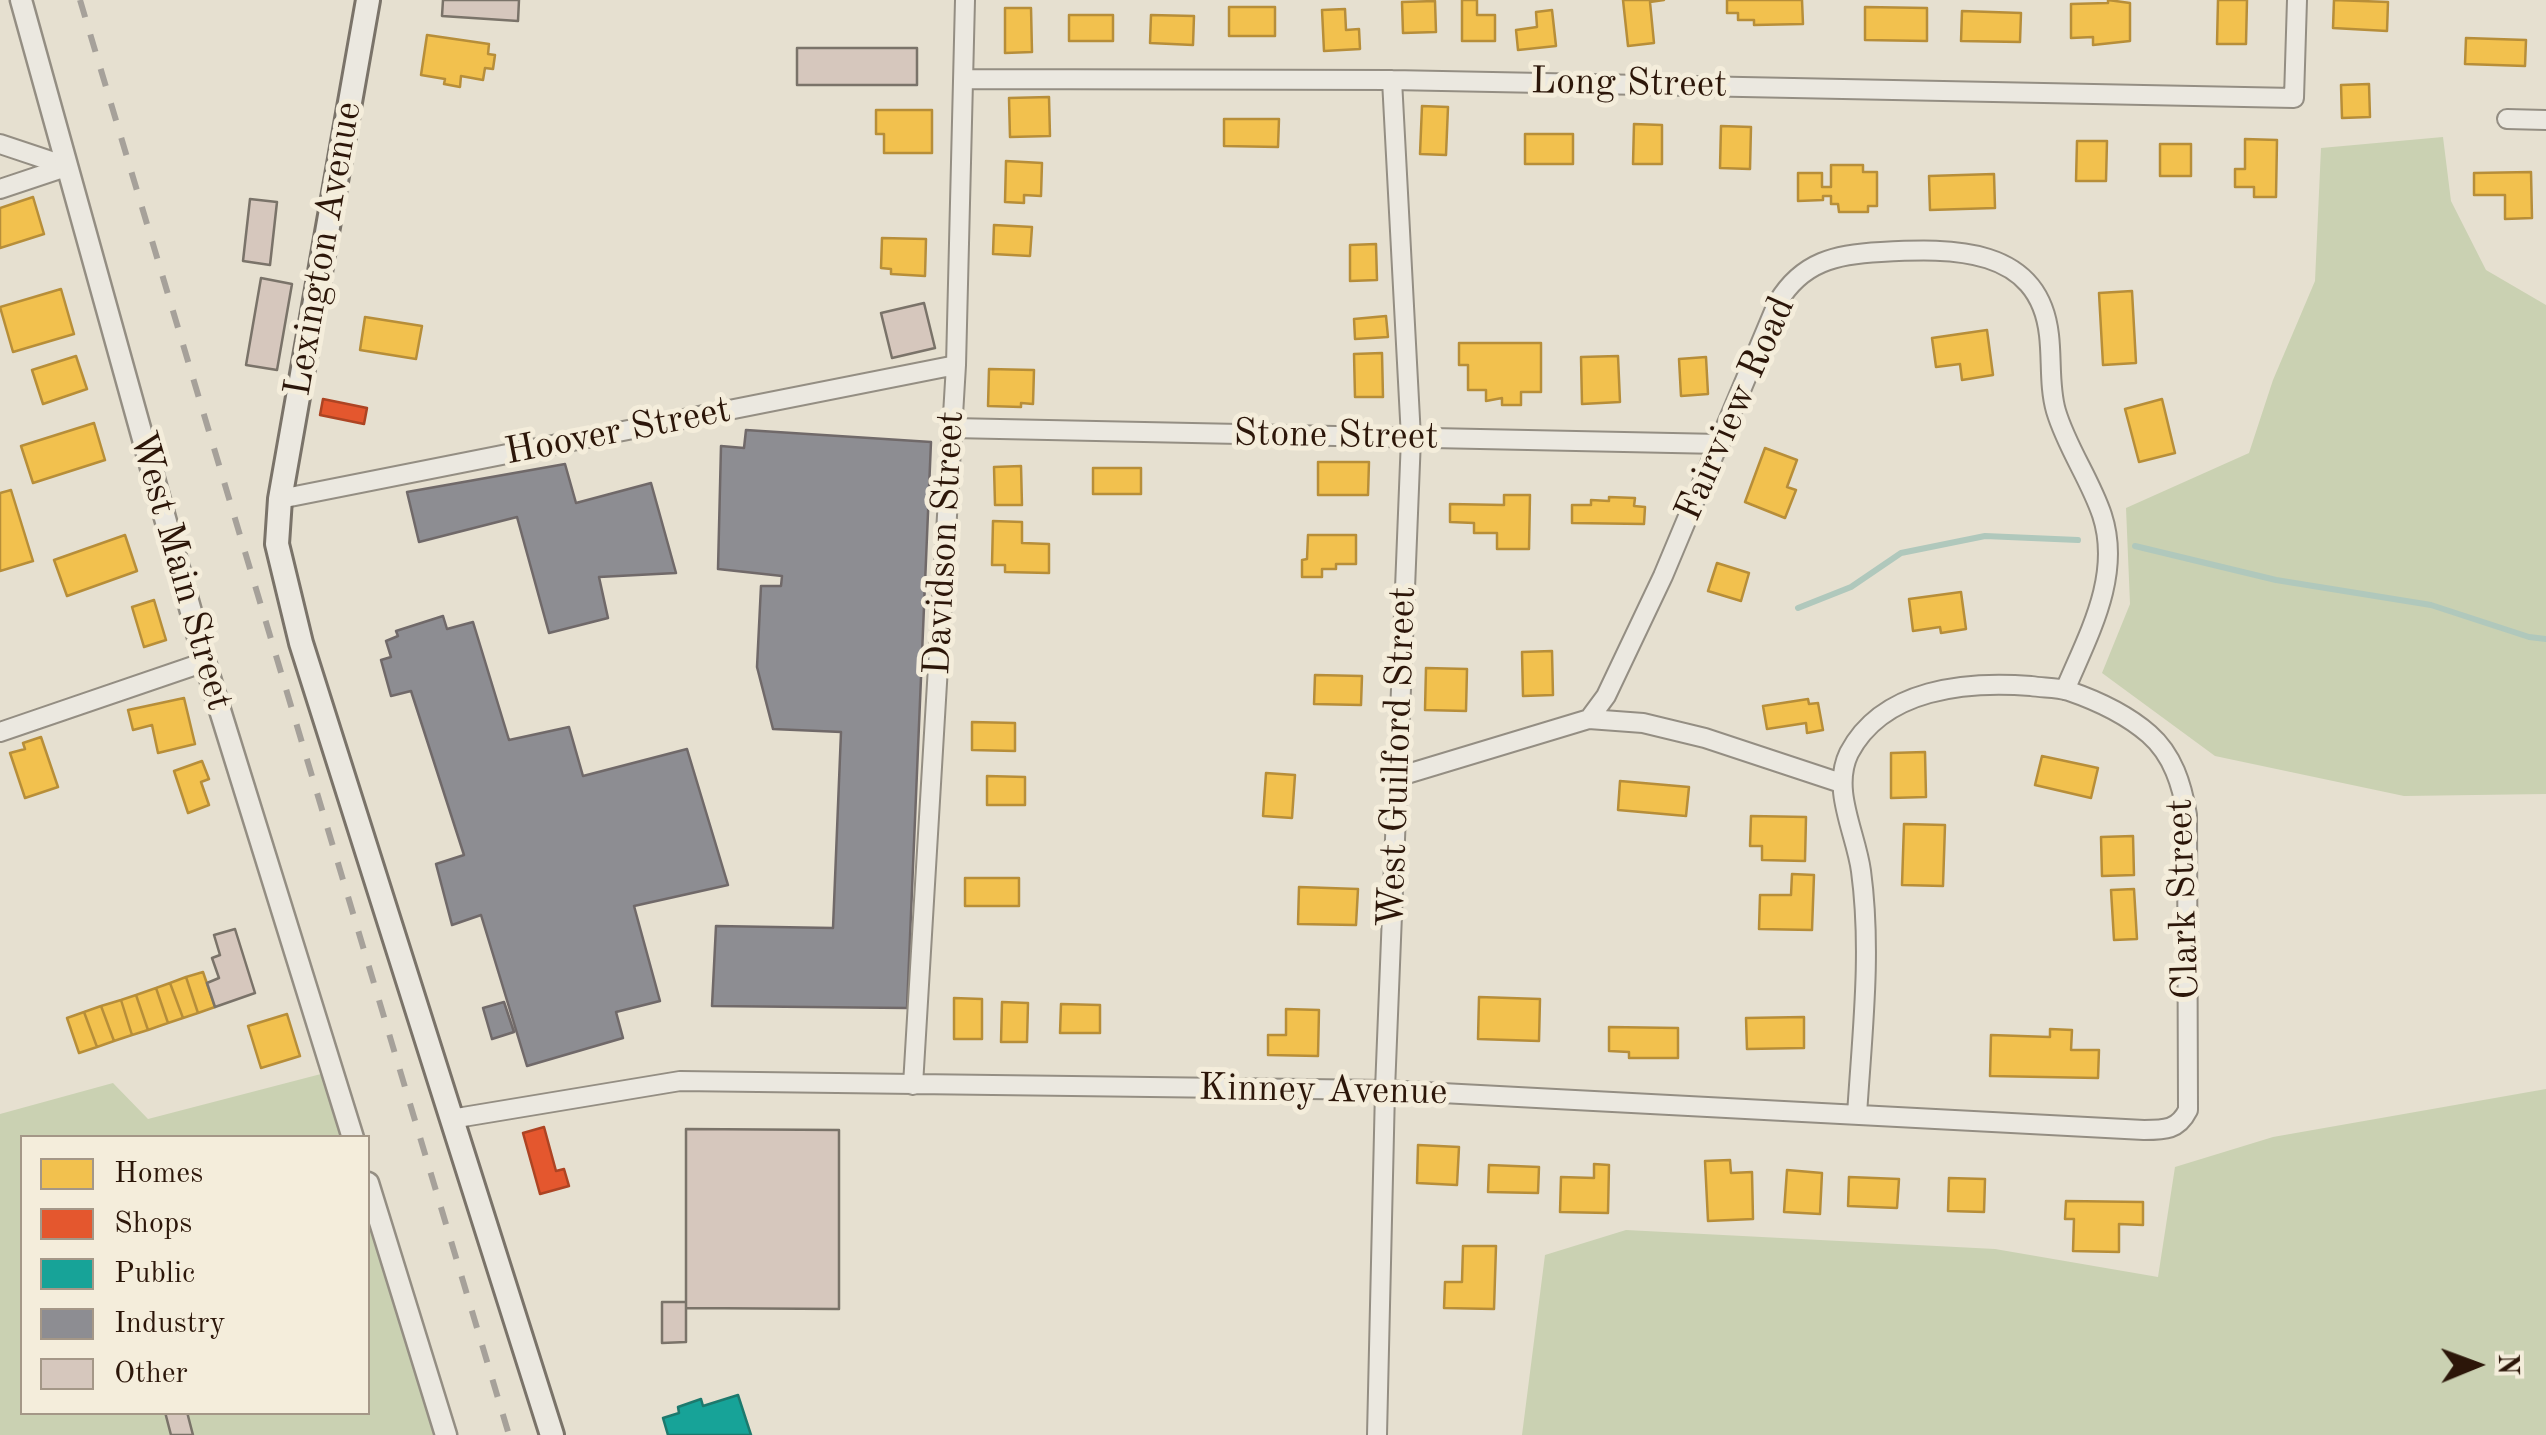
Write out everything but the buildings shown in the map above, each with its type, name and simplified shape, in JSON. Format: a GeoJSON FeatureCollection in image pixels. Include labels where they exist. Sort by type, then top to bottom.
{"type":"FeatureCollection","features":[{"type":"Feature","properties":{"kind":"main road","name":"Lexington Avenue"},"geometry":{"type":"LineString","coordinates":[[280,499],[368,0]]}},
{"type":"Feature","properties":{"kind":"main road"},"geometry":{"type":"LineString","coordinates":[[280,499],[277,544],[301,643],[552,1435]]}},
{"type":"Feature","properties":{"kind":"street","name":"West Main Street"},"geometry":{"type":"LineString","coordinates":[[20,0],[204,662],[352,1135]]}},
{"type":"Feature","properties":{"kind":"street","name":"Davidson Street"},"geometry":{"type":"LineString","coordinates":[[914,1085],[956,366],[965,0]]}},
{"type":"Feature","properties":{"kind":"street","name":"Long Street"},"geometry":{"type":"LineString","coordinates":[[964,79],[1392,80],[2294,98],[2298,0]]}},
{"type":"Feature","properties":{"kind":"street","name":"West Guilford Street"},"geometry":{"type":"LineString","coordinates":[[1378,1435],[1386,1090],[1411,438],[1392,80]]}},
{"type":"Feature","properties":{"kind":"street"},"geometry":{"type":"LineString","coordinates":[[2507,119],[2546,120]]}},
{"type":"Feature","properties":{"kind":"street"},"geometry":{"type":"LineString","coordinates":[[0,144],[66,166]]}},
{"type":"Feature","properties":{"kind":"street"},"geometry":{"type":"LineString","coordinates":[[0,189],[66,166]]}},
{"type":"Feature","properties":{"kind":"street","name":"Fairview Road"},"geometry":{"type":"LineString","coordinates":[[1589,719],[1606,696],[1664,576],[1778,302],[1788,285],[1815,264],[1851,254],[1940,252],[1995,260],[2012,268],[2036,291],[2045,312],[2054,405],[2063,434],[2102,515],[2110,570],[2094,622],[2065,690]]}},
{"type":"Feature","properties":{"kind":"street","name":"Hoover Street"},"geometry":{"type":"LineString","coordinates":[[280,499],[956,366]]}},
{"type":"Feature","properties":{"kind":"street","name":"Stone Street"},"geometry":{"type":"LineString","coordinates":[[952,428],[1720,444]]}},
{"type":"Feature","properties":{"kind":"street"},"geometry":{"type":"LineString","coordinates":[[0,732],[204,662]]}},
{"type":"Feature","properties":{"kind":"street","name":"Clark Street"},"geometry":{"type":"LineString","coordinates":[[1840,784],[1848,755],[1866,728],[1900,704],[1967,684],[2065,690],[2117,711],[2152,736],[2174,766],[2187,815],[2188,1110]]}},
{"type":"Feature","properties":{"kind":"street"},"geometry":{"type":"LineString","coordinates":[[1398,777],[1589,719],[1644,723],[1705,738],[1840,784],[1858,852],[1864,913],[1866,980],[1857,1115]]}},
{"type":"Feature","properties":{"kind":"street","name":"Kinney Avenue"},"geometry":{"type":"LineString","coordinates":[[452,1119],[680,1081],[1386,1090],[2144,1130],[2170,1130],[2182,1122],[2188,1110]]}},
{"type":"Feature","properties":{"kind":"street"},"geometry":{"type":"LineString","coordinates":[[370,1189],[446,1435]]}},
{"type":"Feature","properties":{"kind":"green space"},"geometry":{"type":"Polygon","coordinates":[[[2443,137],[2451,201],[2486,270],[2546,305],[2546,794],[2404,796],[2215,756],[2102,673],[2130,604],[2126,508],[2249,453],[2273,380],[2315,281],[2321,148],[2443,137]]]}},
{"type":"Feature","properties":{"kind":"green space"},"geometry":{"type":"Polygon","coordinates":[[[321,1074],[343,1135],[20,1135],[20,1415],[370,1415],[370,1211],[446,1435],[0,1435],[0,1114],[113,1083],[148,1119],[321,1074]]]}},
{"type":"Feature","properties":{"kind":"green space"},"geometry":{"type":"Polygon","coordinates":[[[2546,1089],[2546,1435],[1522,1435],[1545,1255],[1626,1230],[1995,1249],[2158,1277],[2175,1167],[2273,1137],[2546,1089]]]}},
{"type":"Feature","properties":{"kind":"waterway"},"geometry":{"type":"LineString","coordinates":[[1798,608],[1851,587],[1901,553],[1985,536],[2078,540]]}},
{"type":"Feature","properties":{"kind":"waterway"},"geometry":{"type":"LineString","coordinates":[[2135,546],[2276,580],[2431,605],[2546,639]]}},
{"type":"Feature","properties":{"kind":"railway"},"geometry":{"type":"LineString","coordinates":[[80,0],[509,1435]]}}]}
